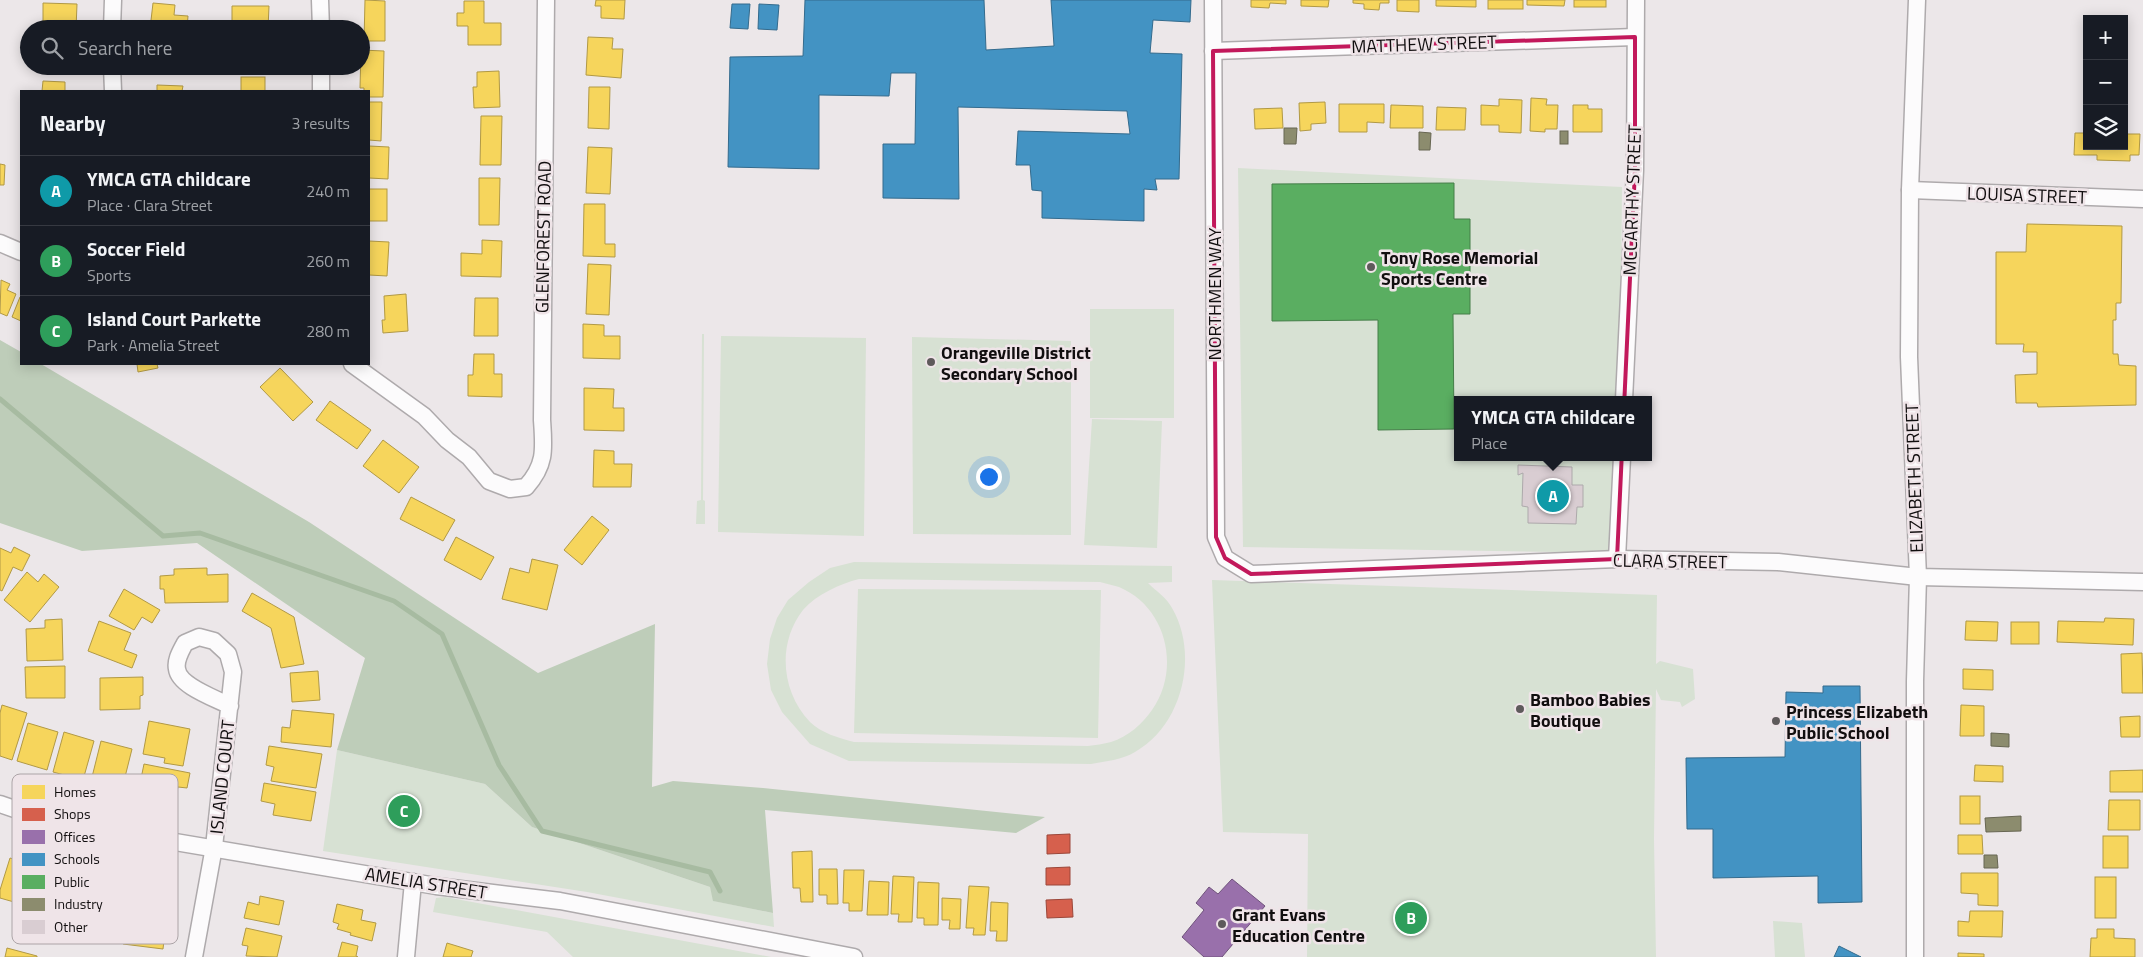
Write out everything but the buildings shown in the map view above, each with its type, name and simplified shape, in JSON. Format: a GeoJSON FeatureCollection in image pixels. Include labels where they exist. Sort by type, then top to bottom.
{"type":"FeatureCollection","features":[{"type":"Feature","properties":{"kind":"street"},"geometry":{"type":"LineString","coordinates":[[112,20],[113,0]]}},
{"type":"Feature","properties":{"kind":"street"},"geometry":{"type":"LineString","coordinates":[[320,0],[321,20]]}},
{"type":"Feature","properties":{"kind":"street","name":"GLENFOREST ROAD"},"geometry":{"type":"LineString","coordinates":[[353,365],[424,416],[447,440],[469,457],[490,481],[510,489],[526,487],[538,473],[544,446],[542,420],[546,0]]}},
{"type":"Feature","properties":{"kind":"street","name":"NORTHMEN WAY"},"geometry":{"type":"LineString","coordinates":[[1213,0],[1216,537]]}},
{"type":"Feature","properties":{"kind":"street","name":"MCCARTHY STREET"},"geometry":{"type":"LineString","coordinates":[[1624,396],[1635,170],[1636,0]]}},
{"type":"Feature","properties":{"kind":"street","name":"ELIZABETH STREET"},"geometry":{"type":"LineString","coordinates":[[1915,957],[1915,681],[1918,577],[1909,357],[1910,190],[1917,0]]}},
{"type":"Feature","properties":{"kind":"street","name":"MATTHEW STREET"},"geometry":{"type":"LineString","coordinates":[[1213,51],[1635,37]]}},
{"type":"Feature","properties":{"kind":"street"},"geometry":{"type":"LineString","coordinates":[[112,75],[113,90]]}},
{"type":"Feature","properties":{"kind":"street"},"geometry":{"type":"LineString","coordinates":[[321,75],[321,90]]}},
{"type":"Feature","properties":{"kind":"street","name":"LOUISA STREET"},"geometry":{"type":"LineString","coordinates":[[1910,190],[2143,199]]}},
{"type":"Feature","properties":{"kind":"street"},"geometry":{"type":"LineString","coordinates":[[0,243],[20,252]]}},
{"type":"Feature","properties":{"kind":"street"},"geometry":{"type":"LineString","coordinates":[[1617,559],[1622,461]]}},
{"type":"Feature","properties":{"kind":"street","name":"CLARA STREET"},"geometry":{"type":"LineString","coordinates":[[1216,537],[1225,558],[1250,574],[1617,559],[1778,562],[1918,577],[2143,582]]}},
{"type":"Feature","properties":{"kind":"street","name":"ISLAND COURT"},"geometry":{"type":"LineString","coordinates":[[194,957],[214,847],[230,706]]}},
{"type":"Feature","properties":{"kind":"street","name":"AMELIA STREET"},"geometry":{"type":"LineString","coordinates":[[0,804],[12,808]]}},
{"type":"Feature","properties":{"kind":"street","name":"AMELIA STREET"},"geometry":{"type":"LineString","coordinates":[[178,841],[413,882],[560,901],[854,957]]}},
{"type":"Feature","properties":{"kind":"street"},"geometry":{"type":"LineString","coordinates":[[406,957],[413,882]]}},
{"type":"Feature","properties":{"kind":"highlighted area"},"geometry":{"type":"Polygon","coordinates":[[[1635,37],[1635,170],[1617,559],[1251,574],[1225,558],[1216,537],[1213,51],[1635,37]]]}},
{"type":"Feature","properties":{"kind":"green space"},"geometry":{"type":"Polygon","coordinates":[[[1238,168],[1622,187],[1620,396],[1454,396],[1454,461],[1620,461],[1619,553],[1243,547],[1238,168]]]}},
{"type":"Feature","properties":{"kind":"green space"},"geometry":{"type":"Polygon","coordinates":[[[1090,309],[1174,309],[1174,418],[1090,418],[1090,309]]]}},
{"type":"Feature","properties":{"kind":"green space"},"geometry":{"type":"Polygon","coordinates":[[[702,334],[704,334],[703,500],[705,501],[705,524],[696,524],[697,501],[701,500],[702,334]]]}},
{"type":"Feature","properties":{"kind":"green space"},"geometry":{"type":"Polygon","coordinates":[[[721,336],[866,338],[864,536],[718,532],[721,336]]]}},
{"type":"Feature","properties":{"kind":"green space"},"geometry":{"type":"Polygon","coordinates":[[[912,337],[1071,341],[1071,535],[913,534],[912,337]]]}},
{"type":"Feature","properties":{"kind":"green space"},"geometry":{"type":"Polygon","coordinates":[[[0,340],[20,351],[20,365],[43,365],[309,522],[538,673],[655,624],[652,787],[673,781],[763,788],[1045,817],[1016,833],[765,810],[773,913],[713,901],[710,887],[532,827],[485,784],[337,750],[365,658],[197,543],[82,551],[0,523],[0,340]]]}},
{"type":"Feature","properties":{"kind":"green space"},"geometry":{"type":"Polygon","coordinates":[[[1092,419],[1162,421],[1157,548],[1084,545],[1092,419]]]}},
{"type":"Feature","properties":{"kind":"green space"},"geometry":{"type":"Polygon","coordinates":[[[854,562],[1172,566],[1172,582],[1148,583],[1170,604],[1180,626],[1184,646],[1185,667],[1182,687],[1175,707],[1165,725],[1151,740],[1135,752],[1119,759],[1091,764],[849,761],[810,744],[782,712],[771,690],[767,664],[770,639],[777,618],[788,600],[809,582],[830,568],[854,562]],[[859,579],[829,590],[803,610],[789,637],[786,652],[788,682],[800,710],[814,726],[830,735],[854,742],[1088,746],[1117,740],[1134,729],[1152,710],[1161,694],[1166,676],[1167,658],[1158,624],[1148,609],[1135,596],[1119,587],[1100,582],[859,579]]]}},
{"type":"Feature","properties":{"kind":"green space"},"geometry":{"type":"Polygon","coordinates":[[[1212,580],[1657,595],[1656,664],[1660,661],[1693,669],[1695,699],[1682,707],[1680,702],[1661,700],[1656,689],[1654,839],[1656,957],[1307,957],[1308,834],[1223,832],[1212,580]]]}},
{"type":"Feature","properties":{"kind":"green space"},"geometry":{"type":"Polygon","coordinates":[[[858,589],[1101,590],[1098,738],[854,733],[858,589]]]}},
{"type":"Feature","properties":{"kind":"green space"},"geometry":{"type":"Polygon","coordinates":[[[337,750],[485,784],[532,827],[710,887],[714,901],[773,913],[774,927],[587,892],[323,851],[337,750]]]}},
{"type":"Feature","properties":{"kind":"green space"},"geometry":{"type":"Polygon","coordinates":[[[445,897],[771,957],[573,957],[547,932],[433,912],[436,898],[445,897]]]}},
{"type":"Feature","properties":{"kind":"green space"},"geometry":{"type":"Polygon","coordinates":[[[1773,921],[1802,923],[1805,957],[1775,957],[1773,921]]]}},
{"type":"Feature","properties":{"kind":"waterway"},"geometry":{"type":"LineString","coordinates":[[0,399],[163,536],[200,533],[394,601],[442,634],[499,765],[542,831],[710,872],[720,891]]}},
{"type":"Feature","properties":{"kind":"place","name":"Tony Rose Memorial Sports Centre"},"geometry":{"type":"Point","coordinates":[1371,267]}},
{"type":"Feature","properties":{"kind":"place","name":"Orangeville District Secondary School"},"geometry":{"type":"Point","coordinates":[931,362]}},
{"type":"Feature","properties":{"kind":"place","name":"YMCA GTA childcare"},"geometry":{"type":"Point","coordinates":[1553,496]}},
{"type":"Feature","properties":{"kind":"place","name":"Bamboo Babies Boutique"},"geometry":{"type":"Point","coordinates":[1520,709]}},
{"type":"Feature","properties":{"kind":"place","name":"Princess Elizabeth Public School"},"geometry":{"type":"Point","coordinates":[1776,721]}},
{"type":"Feature","properties":{"kind":"place","name":"Island Court Parkette"},"geometry":{"type":"Point","coordinates":[404,811]}},
{"type":"Feature","properties":{"kind":"place","name":"Soccer Field"},"geometry":{"type":"Point","coordinates":[1411,918]}},
{"type":"Feature","properties":{"kind":"place","name":"Grant Evans Education Centre"},"geometry":{"type":"Point","coordinates":[1222,924]}}]}
